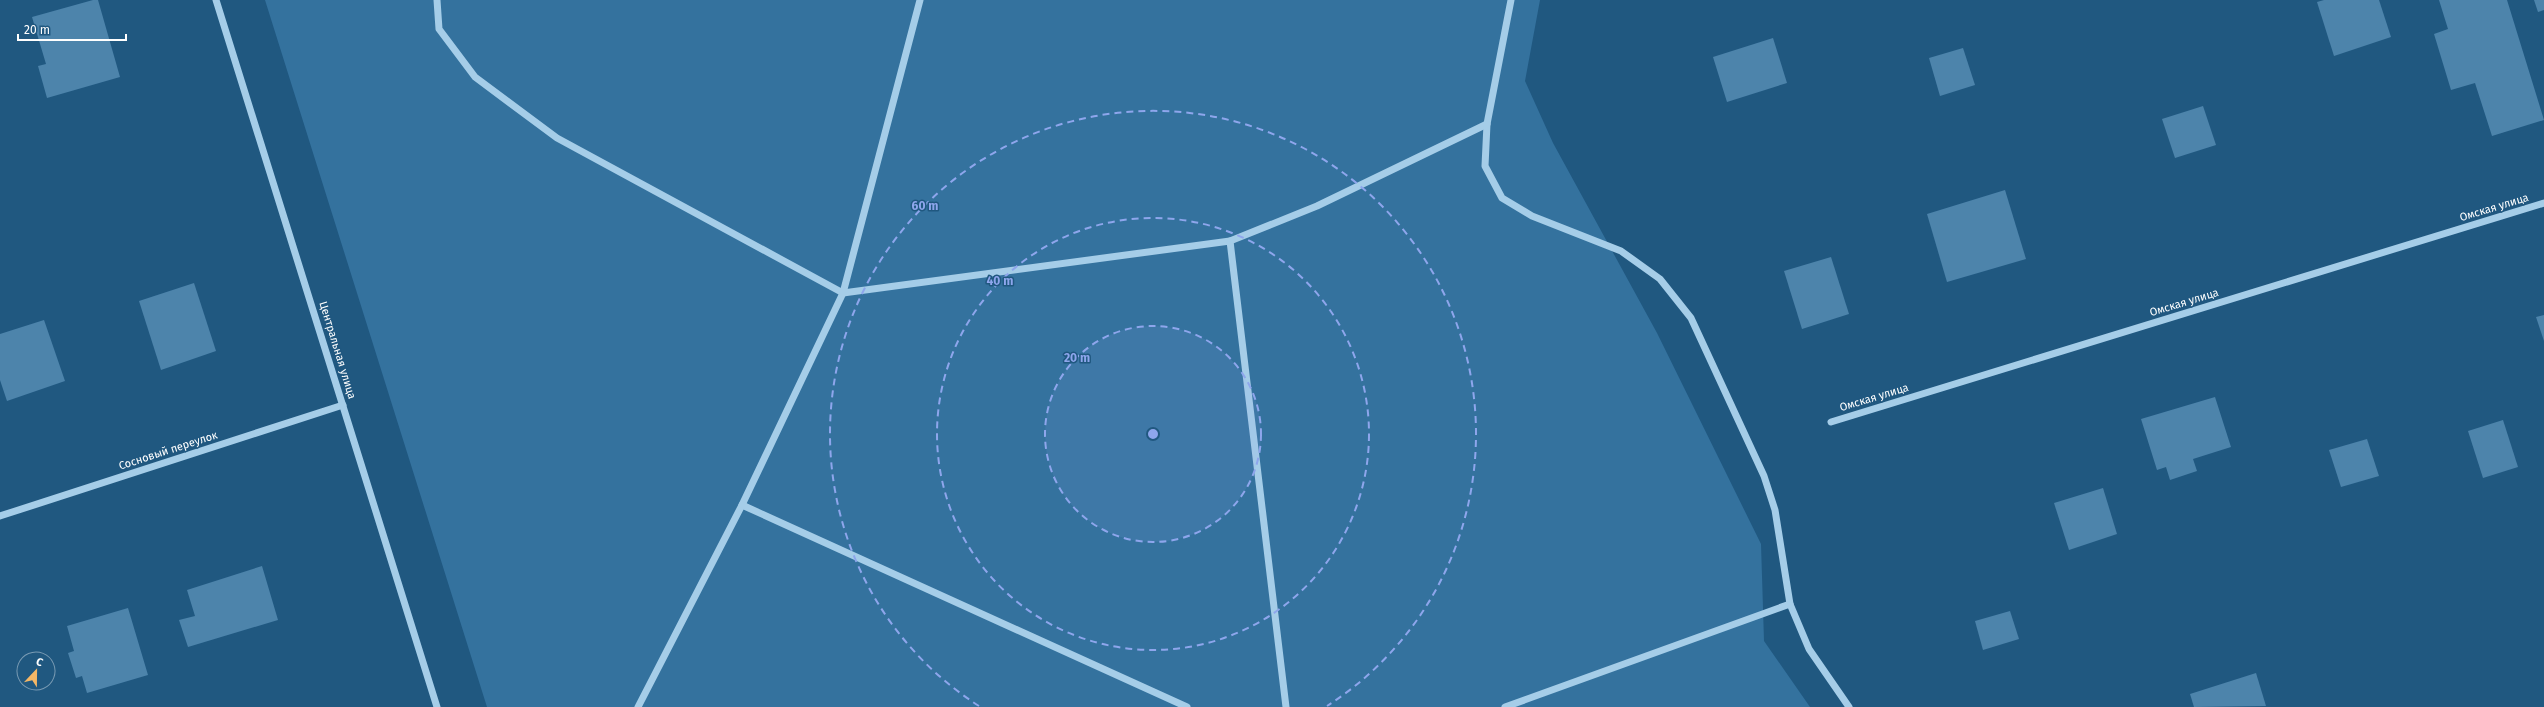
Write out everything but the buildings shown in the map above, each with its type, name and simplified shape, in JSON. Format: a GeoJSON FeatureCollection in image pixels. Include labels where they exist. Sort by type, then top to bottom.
{"type":"FeatureCollection","features":[{"type":"Feature","properties":{"kind":"street","name":"Центральная улица"},"geometry":{"type":"LineString","coordinates":[[216,0],[437,707]]}},
{"type":"Feature","properties":{"kind":"street"},"geometry":{"type":"LineString","coordinates":[[437,0],[439,29],[475,77],[557,138],[843,293],[1230,241],[1317,206],[1487,124]]}},
{"type":"Feature","properties":{"kind":"street"},"geometry":{"type":"LineString","coordinates":[[638,707],[742,505],[843,293],[920,0]]}},
{"type":"Feature","properties":{"kind":"street"},"geometry":{"type":"LineString","coordinates":[[1511,0],[1487,124],[1485,166],[1502,198],[1532,216],[1621,251],[1660,279],[1691,318],[1764,476],[1775,510],[1790,604],[1809,649],[1849,707]]}},
{"type":"Feature","properties":{"kind":"street","name":"Омская улица"},"geometry":{"type":"LineString","coordinates":[[1831,422],[2544,203]]}},
{"type":"Feature","properties":{"kind":"street"},"geometry":{"type":"LineString","coordinates":[[1230,241],[1286,707]]}},
{"type":"Feature","properties":{"kind":"street","name":"Сосновый переулок"},"geometry":{"type":"LineString","coordinates":[[0,516],[343,405]]}},
{"type":"Feature","properties":{"kind":"street"},"geometry":{"type":"LineString","coordinates":[[742,505],[1188,707]]}},
{"type":"Feature","properties":{"kind":"street"},"geometry":{"type":"LineString","coordinates":[[1505,707],[1790,604]]}},
{"type":"Feature","properties":{"kind":"shaded area"},"geometry":{"type":"Polygon","coordinates":[[[265,0],[1540,0],[1525,81],[1553,143],[1657,333],[1761,544],[1764,641],[1810,707],[487,707],[265,0]]]}}]}
